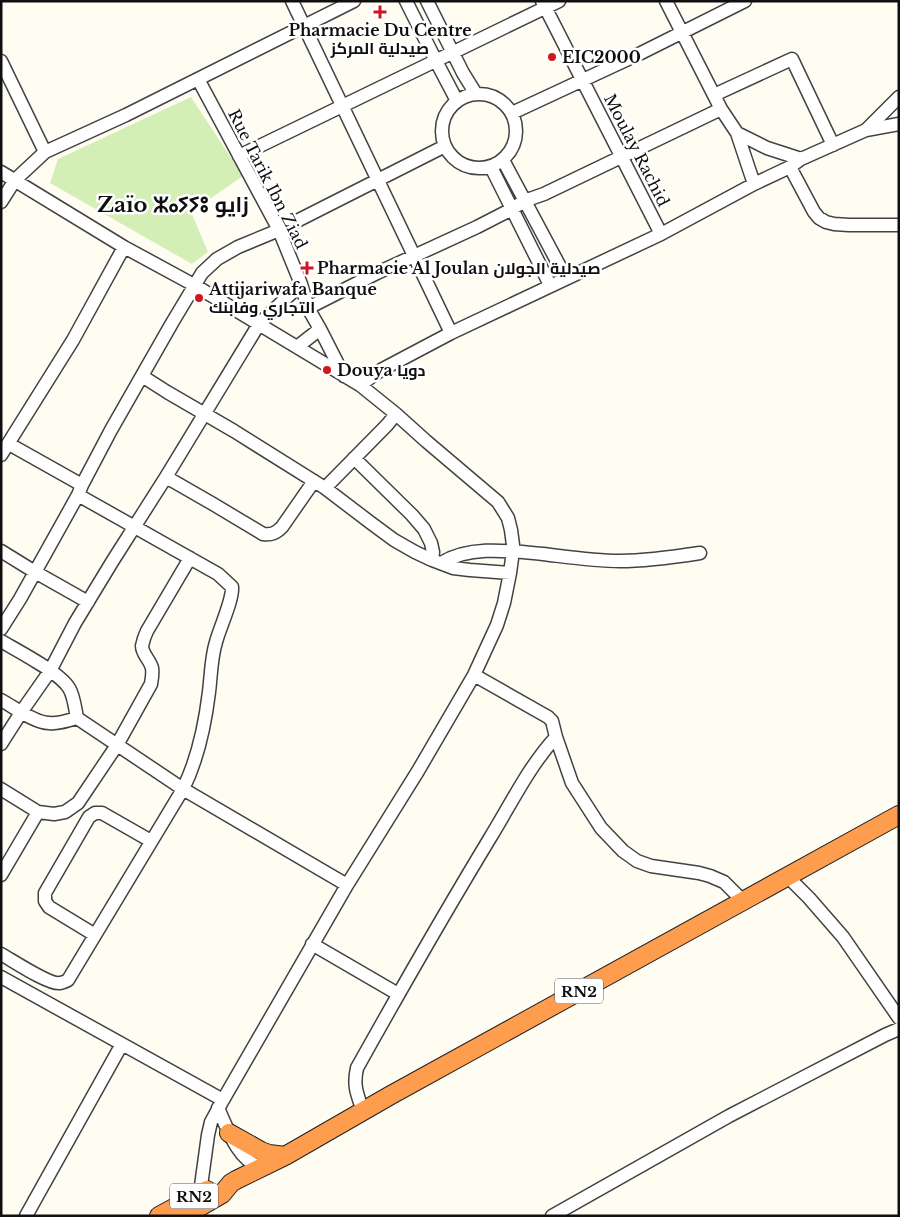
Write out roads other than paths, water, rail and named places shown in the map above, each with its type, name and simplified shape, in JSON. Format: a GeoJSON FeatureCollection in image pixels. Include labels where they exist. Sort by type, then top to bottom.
{"type":"FeatureCollection","features":[{"type":"Feature","properties":{"kind":"highway","name":"RN2"},"geometry":{"type":"LineString","coordinates":[[159,1216],[218,1184],[230,1183],[285,1156],[899,815]]}},
{"type":"Feature","properties":{"kind":"highway"},"geometry":{"type":"LineString","coordinates":[[229,1133],[261,1151],[285,1156]]}},
{"type":"Feature","properties":{"kind":"highway","name":"RN2"},"geometry":{"type":"LineString","coordinates":[[184,1216],[222,1194],[230,1183]]}},
{"type":"Feature","properties":{"kind":"street"},"geometry":{"type":"LineString","coordinates":[[292,1],[451,333]]}},
{"type":"Feature","properties":{"kind":"street"},"geometry":{"type":"LineString","coordinates":[[1,202],[15,180],[45,152],[126,115],[354,1]]}},
{"type":"Feature","properties":{"kind":"street"},"geometry":{"type":"LineString","coordinates":[[406,1],[457,100]]}},
{"type":"Feature","properties":{"kind":"street"},"geometry":{"type":"LineString","coordinates":[[427,1],[476,94]]}},
{"type":"Feature","properties":{"kind":"street"},"geometry":{"type":"LineString","coordinates":[[239,156],[453,53],[544,5],[559,1]]}},
{"type":"Feature","properties":{"kind":"street"},"geometry":{"type":"LineString","coordinates":[[666,1],[721,109],[737,133],[754,184]]}},
{"type":"Feature","properties":{"kind":"street","name":"Moulay Rachid"},"geometry":{"type":"LineString","coordinates":[[583,81],[745,1]]}},
{"type":"Feature","properties":{"kind":"street","name":"Moulay Rachid"},"geometry":{"type":"LineString","coordinates":[[544,5],[661,234]]}},
{"type":"Feature","properties":{"kind":"street"},"geometry":{"type":"LineString","coordinates":[[714,95],[792,60],[833,145]]}},
{"type":"Feature","properties":{"kind":"street"},"geometry":{"type":"LineString","coordinates":[[1,61],[45,152]]}},
{"type":"Feature","properties":{"kind":"street","name":"Rue Tarik Ibn Ziad"},"geometry":{"type":"LineString","coordinates":[[198,79],[279,230],[301,284],[308,308],[344,376]]}},
{"type":"Feature","properties":{"kind":"street"},"geometry":{"type":"LineString","coordinates":[[512,113],[583,81]]}},
{"type":"Feature","properties":{"kind":"street"},"geometry":{"type":"LineString","coordinates":[[476,94],[493,96],[501,100],[512,113],[516,122],[515,143],[510,152],[503,160],[491,167],[477,169],[464,165],[452,157],[445,146],[442,134],[443,121],[457,100],[476,94]]}},
{"type":"Feature","properties":{"kind":"street"},"geometry":{"type":"LineString","coordinates":[[866,130],[899,97]]}},
{"type":"Feature","properties":{"kind":"street"},"geometry":{"type":"LineString","coordinates":[[308,308],[377,273],[477,227],[524,201],[544,194],[721,109]]}},
{"type":"Feature","properties":{"kind":"street"},"geometry":{"type":"LineString","coordinates":[[360,385],[381,370],[451,333],[661,234],[754,184],[790,167],[801,159],[866,130],[899,124]]}},
{"type":"Feature","properties":{"kind":"street"},"geometry":{"type":"LineString","coordinates":[[737,133],[767,148],[801,159]]}},
{"type":"Feature","properties":{"kind":"street"},"geometry":{"type":"LineString","coordinates":[[1,629],[20,599],[142,376],[202,273],[217,259],[238,247],[279,230],[445,146]]}},
{"type":"Feature","properties":{"kind":"street"},"geometry":{"type":"LineString","coordinates":[[503,160],[566,278]]}},
{"type":"Feature","properties":{"kind":"street"},"geometry":{"type":"LineString","coordinates":[[491,167],[550,286]]}},
{"type":"Feature","properties":{"kind":"street"},"geometry":{"type":"LineString","coordinates":[[790,167],[814,212],[826,222],[849,225],[899,225]]}},
{"type":"Feature","properties":{"kind":"street"},"geometry":{"type":"LineString","coordinates":[[1,172],[124,247],[259,324],[360,385],[498,502],[508,518],[511,530],[513,551],[504,602],[497,625],[474,675],[418,771],[312,944],[220,1104],[208,1135],[200,1193]]}},
{"type":"Feature","properties":{"kind":"street"},"geometry":{"type":"LineString","coordinates":[[1,456],[73,340],[124,247]]}},
{"type":"Feature","properties":{"kind":"street"},"geometry":{"type":"LineString","coordinates":[[1,744],[50,671],[75,623],[259,324],[301,284]]}},
{"type":"Feature","properties":{"kind":"street"},"geometry":{"type":"LineString","coordinates":[[297,348],[320,329]]}},
{"type":"Feature","properties":{"kind":"street"},"geometry":{"type":"LineString","coordinates":[[142,376],[320,484],[394,540],[437,562],[459,569],[510,573]]}},
{"type":"Feature","properties":{"kind":"street"},"geometry":{"type":"LineString","coordinates":[[166,477],[263,534],[270,535],[282,527],[320,484],[354,458],[396,414]]}},
{"type":"Feature","properties":{"kind":"street"},"geometry":{"type":"LineString","coordinates":[[1,954],[54,983],[68,980],[183,789],[193,764],[203,725],[215,644],[232,595],[232,587],[218,574],[134,527],[10,444]]}},
{"type":"Feature","properties":{"kind":"street"},"geometry":{"type":"LineString","coordinates":[[354,458],[424,529],[431,542],[437,562]]}},
{"type":"Feature","properties":{"kind":"street"},"geometry":{"type":"LineString","coordinates":[[1,551],[88,602]]}},
{"type":"Feature","properties":{"kind":"street"},"geometry":{"type":"LineString","coordinates":[[437,562],[468,553],[513,551],[619,561],[700,553]]}},
{"type":"Feature","properties":{"kind":"street"},"geometry":{"type":"LineString","coordinates":[[1,789],[38,812],[54,814],[65,812],[78,803],[117,745],[151,684],[152,667],[142,646],[147,631],[190,558]]}},
{"type":"Feature","properties":{"kind":"street"},"geometry":{"type":"LineString","coordinates":[[1,641],[60,678],[69,688],[77,718],[183,789],[347,885]]}},
{"type":"Feature","properties":{"kind":"street"},"geometry":{"type":"LineString","coordinates":[[474,675],[552,721],[572,783],[601,828],[623,851],[637,861],[651,866],[710,876],[724,882],[743,901]]}},
{"type":"Feature","properties":{"kind":"street"},"geometry":{"type":"LineString","coordinates":[[1,700],[36,720],[47,723],[77,718]]}},
{"type":"Feature","properties":{"kind":"street"},"geometry":{"type":"LineString","coordinates":[[363,1111],[355,1091],[354,1079],[357,1068],[398,994],[536,761],[556,736]]}},
{"type":"Feature","properties":{"kind":"street"},"geometry":{"type":"LineString","coordinates":[[1,875],[38,812]]}},
{"type":"Feature","properties":{"kind":"street"},"geometry":{"type":"LineString","coordinates":[[95,936],[49,906],[45,901],[45,893],[90,817],[95,813],[102,813],[151,841]]}},
{"type":"Feature","properties":{"kind":"street"},"geometry":{"type":"LineString","coordinates":[[788,876],[843,938],[899,1018]]}},
{"type":"Feature","properties":{"kind":"street"},"geometry":{"type":"LineString","coordinates":[[312,944],[398,994]]}},
{"type":"Feature","properties":{"kind":"street"},"geometry":{"type":"LineString","coordinates":[[1,977],[122,1044],[220,1104],[229,1133],[246,1160],[260,1168]]}},
{"type":"Feature","properties":{"kind":"street"},"geometry":{"type":"LineString","coordinates":[[552,1216],[729,1116],[885,1034],[899,1029]]}},
{"type":"Feature","properties":{"kind":"street"},"geometry":{"type":"LineString","coordinates":[[26,1216],[122,1044]]}},
{"type":"Feature","properties":{"kind":"place","name":"Pharmacie Du Centre صيدلية المركز"},"geometry":{"type":"Point","coordinates":[380,12]}},
{"type":"Feature","properties":{"kind":"place","name":"EIC2000"},"geometry":{"type":"Point","coordinates":[552,57]}},
{"type":"Feature","properties":{"kind":"place","name":"Pharmacie Al Joulan صيدلية الجولان"},"geometry":{"type":"Point","coordinates":[307,268]}},
{"type":"Feature","properties":{"kind":"place","name":"Attijariwafa Banque التجاري وفابنك"},"geometry":{"type":"Point","coordinates":[199,298]}},
{"type":"Feature","properties":{"kind":"place","name":"Douya دويا"},"geometry":{"type":"Point","coordinates":[327,370]}},
{"type":"Feature","properties":{"kind":"district","name":"Zaïo ⵣⴰⵢⵢⵓ زايو"},"geometry":{"type":"Point","coordinates":[173,205]}}]}
